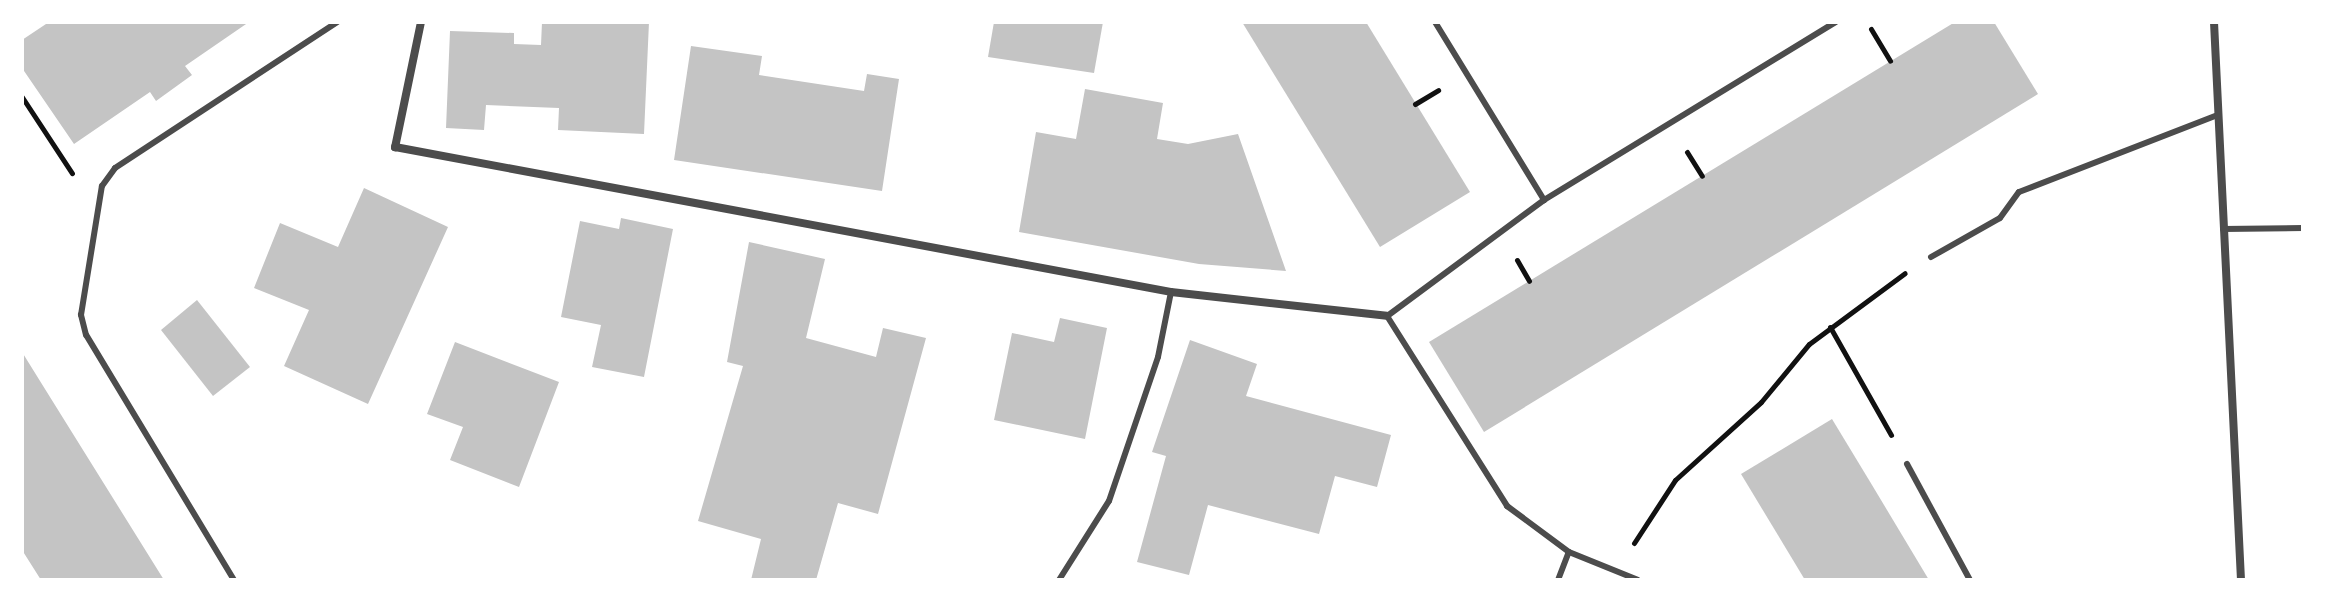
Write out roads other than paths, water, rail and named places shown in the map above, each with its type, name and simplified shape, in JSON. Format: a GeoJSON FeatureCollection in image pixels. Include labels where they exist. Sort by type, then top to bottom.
{"type":"FeatureCollection","features":[{"type":"Feature","properties":{"kind":"street"},"geometry":{"type":"LineString","coordinates":[[421,22],[395,147],[1171,292],[1387,316]]}},
{"type":"Feature","properties":{"kind":"street"},"geometry":{"type":"LineString","coordinates":[[2214,22],[2241,580]]}},
{"type":"Feature","properties":{"kind":"lane"},"geometry":{"type":"LineString","coordinates":[[234,580],[86,335],[81,315],[102,186],[115,168],[337,22]]}},
{"type":"Feature","properties":{"kind":"lane"},"geometry":{"type":"LineString","coordinates":[[1435,22],[1544,200]]}},
{"type":"Feature","properties":{"kind":"lane"},"geometry":{"type":"LineString","coordinates":[[1638,580],[1569,552],[1507,506],[1387,316],[1544,200],[1836,22]]}},
{"type":"Feature","properties":{"kind":"lane"},"geometry":{"type":"LineString","coordinates":[[1931,257],[2000,218],[2019,192],[2218,115]]}},
{"type":"Feature","properties":{"kind":"lane"},"geometry":{"type":"LineString","coordinates":[[2223,229],[2303,228]]}},
{"type":"Feature","properties":{"kind":"lane"},"geometry":{"type":"LineString","coordinates":[[1059,580],[1109,501],[1158,357],[1171,292]]}},
{"type":"Feature","properties":{"kind":"lane"},"geometry":{"type":"LineString","coordinates":[[1907,464],[1970,580]]}},
{"type":"Feature","properties":{"kind":"lane"},"geometry":{"type":"LineString","coordinates":[[1558,580],[1569,552]]}}]}
